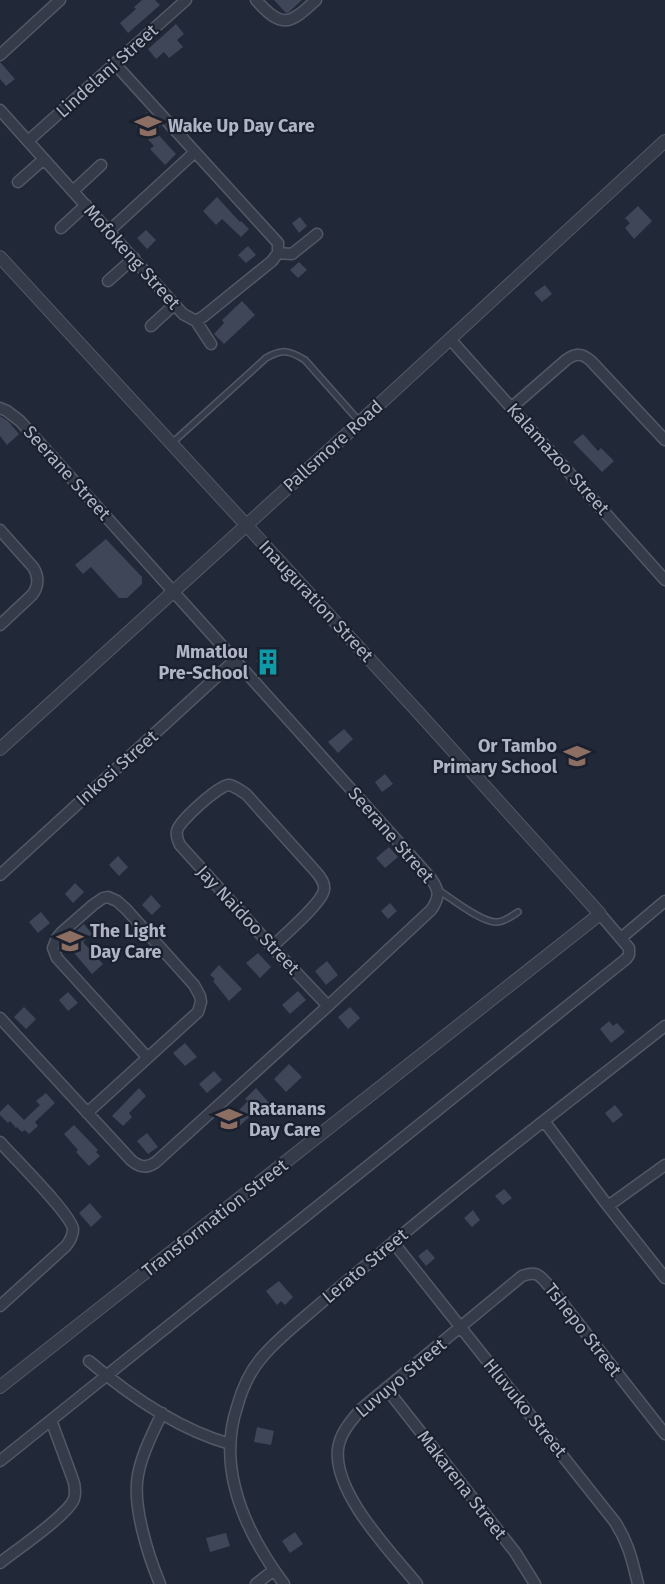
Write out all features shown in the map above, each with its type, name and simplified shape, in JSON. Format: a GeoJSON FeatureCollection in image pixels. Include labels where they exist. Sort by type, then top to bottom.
{"type":"FeatureCollection","features":[{"type":"Feature","properties":{"kind":"street"},"geometry":{"type":"LineString","coordinates":[[0,55],[60,0]]}},
{"type":"Feature","properties":{"kind":"street","name":"Lindelani Street"},"geometry":{"type":"LineString","coordinates":[[28,141],[186,0]]}},
{"type":"Feature","properties":{"kind":"street"},"geometry":{"type":"LineString","coordinates":[[256,0],[272,16],[281,20],[297,17],[316,0]]}},
{"type":"Feature","properties":{"kind":"street"},"geometry":{"type":"LineString","coordinates":[[115,64],[274,238],[279,247],[278,253],[292,254],[317,234]]}},
{"type":"Feature","properties":{"kind":"street","name":"Mofokeng Street"},"geometry":{"type":"LineString","coordinates":[[1,112],[183,314],[196,321],[272,261],[278,253]]}},
{"type":"Feature","properties":{"kind":"street","name":"Pallsmore Road"},"geometry":{"type":"LineString","coordinates":[[0,749],[665,141]]}},
{"type":"Feature","properties":{"kind":"street"},"geometry":{"type":"LineString","coordinates":[[109,231],[195,152]]}},
{"type":"Feature","properties":{"kind":"street"},"geometry":{"type":"LineString","coordinates":[[18,182],[44,159]]}},
{"type":"Feature","properties":{"kind":"street"},"geometry":{"type":"LineString","coordinates":[[73,191],[101,165]]}},
{"type":"Feature","properties":{"kind":"street"},"geometry":{"type":"LineString","coordinates":[[61,228],[86,205]]}},
{"type":"Feature","properties":{"kind":"street","name":"Inauguration Street"},"geometry":{"type":"LineString","coordinates":[[0,257],[418,711],[629,948],[629,955],[626,959],[107,1376]]}},
{"type":"Feature","properties":{"kind":"street"},"geometry":{"type":"LineString","coordinates":[[108,281],[134,258]]}},
{"type":"Feature","properties":{"kind":"street"},"geometry":{"type":"LineString","coordinates":[[151,326],[175,304]]}},
{"type":"Feature","properties":{"kind":"street"},"geometry":{"type":"LineString","coordinates":[[196,321],[211,344]]}},
{"type":"Feature","properties":{"kind":"street","name":"Kalamazoo Street"},"geometry":{"type":"LineString","coordinates":[[450,339],[665,580]]}},
{"type":"Feature","properties":{"kind":"street"},"geometry":{"type":"LineString","coordinates":[[512,407],[566,360],[579,354],[591,361],[665,440]]}},
{"type":"Feature","properties":{"kind":"street","name":"Seerane Street"},"geometry":{"type":"LineString","coordinates":[[0,408],[20,421],[429,876],[438,889],[436,903],[431,910],[165,1154],[149,1166],[134,1163],[0,1018]]}},
{"type":"Feature","properties":{"kind":"street"},"geometry":{"type":"LineString","coordinates":[[0,530],[33,567],[38,579],[36,590],[32,595],[0,625]]}},
{"type":"Feature","properties":{"kind":"street","name":"Inkosi Street"},"geometry":{"type":"LineString","coordinates":[[0,875],[235,660]]}},
{"type":"Feature","properties":{"kind":"street","name":"Jay Naidoo Street"},"geometry":{"type":"LineString","coordinates":[[272,947],[320,899],[324,888],[317,873],[246,794],[233,786],[225,786],[215,792],[181,823],[177,830],[177,840],[184,851],[272,947],[328,1006]]}},
{"type":"Feature","properties":{"kind":"street"},"geometry":{"type":"LineString","coordinates":[[87,1113],[194,1016],[200,1007],[200,996],[194,985],[126,909],[112,898],[103,898],[62,933],[53,951],[147,1057]]}},
{"type":"Feature","properties":{"kind":"street"},"geometry":{"type":"LineString","coordinates":[[621,938],[665,901]]}},
{"type":"Feature","properties":{"kind":"street","name":"Transformation Street"},"geometry":{"type":"LineString","coordinates":[[0,1388],[600,915]]}},
{"type":"Feature","properties":{"kind":"street","name":"Lerato Street"},"geometry":{"type":"LineString","coordinates":[[284,1584],[252,1534],[237,1501],[231,1468],[230,1444],[237,1405],[249,1378],[262,1357],[281,1337],[393,1242],[665,1026]]}},
{"type":"Feature","properties":{"kind":"street"},"geometry":{"type":"LineString","coordinates":[[544,1121],[665,1278]]}},
{"type":"Feature","properties":{"kind":"street"},"geometry":{"type":"LineString","coordinates":[[0,1142],[66,1215],[73,1230],[66,1246],[0,1306]]}},
{"type":"Feature","properties":{"kind":"street"},"geometry":{"type":"LineString","coordinates":[[608,1206],[665,1165]]}},
{"type":"Feature","properties":{"kind":"street","name":"Hluvuko Street"},"geometry":{"type":"LineString","coordinates":[[393,1242],[615,1522],[630,1551],[638,1584]]}},
{"type":"Feature","properties":{"kind":"street","name":"Tshepo Street"},"geometry":{"type":"LineString","coordinates":[[460,1328],[516,1281],[528,1274],[536,1274],[549,1286],[665,1434]]}},
{"type":"Feature","properties":{"kind":"street","name":"Luvuyo Street"},"geometry":{"type":"LineString","coordinates":[[417,1584],[359,1510],[345,1485],[338,1462],[338,1448],[343,1433],[361,1409],[460,1328]]}},
{"type":"Feature","properties":{"kind":"street"},"geometry":{"type":"LineString","coordinates":[[89,1361],[162,1413],[203,1435],[230,1444]]}},
{"type":"Feature","properties":{"kind":"street"},"geometry":{"type":"LineString","coordinates":[[0,1461],[107,1376]]}},
{"type":"Feature","properties":{"kind":"street","name":"Makarena Street"},"geometry":{"type":"LineString","coordinates":[[386,1388],[515,1552],[535,1584]]}},
{"type":"Feature","properties":{"kind":"street"},"geometry":{"type":"LineString","coordinates":[[160,1584],[142,1528],[136,1491],[142,1459],[162,1413]]}},
{"type":"Feature","properties":{"kind":"street"},"geometry":{"type":"LineString","coordinates":[[0,1563],[60,1517],[71,1506],[75,1497],[75,1486],[51,1420]]}},
{"type":"Feature","properties":{"kind":"street"},"geometry":{"type":"LineString","coordinates":[[256,1584],[274,1570]]}},
{"type":"Feature","properties":{"kind":"lane"},"geometry":{"type":"LineString","coordinates":[[172,443],[266,358],[276,352],[285,351],[305,360],[360,422]]}},
{"type":"Feature","properties":{"kind":"lane"},"geometry":{"type":"LineString","coordinates":[[438,889],[475,914],[490,921],[505,920],[518,912]]}},
{"type":"Feature","properties":{"kind":"building"},"geometry":{"type":"Polygon","coordinates":[[[142,0],[155,0],[160,5],[128,33],[120,23],[136,9],[134,7],[142,0]]]}},
{"type":"Feature","properties":{"kind":"building"},"geometry":{"type":"Polygon","coordinates":[[[274,0],[302,0],[286,13],[274,0]]]}},
{"type":"Feature","properties":{"kind":"building"},"geometry":{"type":"Polygon","coordinates":[[[176,24],[184,34],[177,40],[183,47],[169,58],[164,52],[156,59],[148,49],[176,24]]]}},
{"type":"Feature","properties":{"kind":"building"},"geometry":{"type":"Polygon","coordinates":[[[0,62],[15,79],[6,86],[0,79],[0,62]]]}},
{"type":"Feature","properties":{"kind":"building"},"geometry":{"type":"Polygon","coordinates":[[[147,112],[161,126],[155,131],[176,154],[165,165],[150,149],[154,146],[134,124],[147,112]]]}},
{"type":"Feature","properties":{"kind":"building"},"geometry":{"type":"Polygon","coordinates":[[[217,197],[249,229],[241,237],[222,219],[216,225],[203,211],[217,197]]]}},
{"type":"Feature","properties":{"kind":"building"},"geometry":{"type":"Polygon","coordinates":[[[638,206],[652,221],[634,239],[625,228],[630,223],[625,218],[638,206]]]}},
{"type":"Feature","properties":{"kind":"building"},"geometry":{"type":"Polygon","coordinates":[[[300,217],[307,226],[299,233],[292,223],[300,217]]]}},
{"type":"Feature","properties":{"kind":"building"},"geometry":{"type":"Polygon","coordinates":[[[146,230],[156,240],[147,249],[137,238],[146,230]]]}},
{"type":"Feature","properties":{"kind":"building"},"geometry":{"type":"Polygon","coordinates":[[[248,246],[256,255],[246,263],[238,255],[248,246]]]}},
{"type":"Feature","properties":{"kind":"building"},"geometry":{"type":"Polygon","coordinates":[[[299,262],[307,270],[298,278],[290,270],[299,262]]]}},
{"type":"Feature","properties":{"kind":"building"},"geometry":{"type":"Polygon","coordinates":[[[545,285],[552,294],[542,302],[534,293],[545,285]]]}},
{"type":"Feature","properties":{"kind":"building"},"geometry":{"type":"Polygon","coordinates":[[[242,301],[255,315],[224,344],[214,334],[224,323],[222,320],[242,301]]]}},
{"type":"Feature","properties":{"kind":"building"},"geometry":{"type":"Polygon","coordinates":[[[0,416],[8,421],[19,434],[7,445],[0,436],[0,416]]]}},
{"type":"Feature","properties":{"kind":"building"},"geometry":{"type":"Polygon","coordinates":[[[583,434],[598,451],[601,448],[614,461],[602,472],[573,442],[583,434]]]}},
{"type":"Feature","properties":{"kind":"building"},"geometry":{"type":"Polygon","coordinates":[[[106,539],[142,577],[142,584],[127,598],[119,598],[91,567],[83,574],[75,565],[106,539]]]}},
{"type":"Feature","properties":{"kind":"building","name":"Mmatlou Pre-School"},"geometry":{"type":"Polygon","coordinates":[[[267,650],[279,663],[267,673],[256,661],[267,650]]]}},
{"type":"Feature","properties":{"kind":"building"},"geometry":{"type":"Polygon","coordinates":[[[344,729],[353,739],[338,753],[328,742],[344,729]]]}},
{"type":"Feature","properties":{"kind":"building"},"geometry":{"type":"Polygon","coordinates":[[[385,774],[393,784],[382,792],[375,782],[385,774]]]}},
{"type":"Feature","properties":{"kind":"building"},"geometry":{"type":"Polygon","coordinates":[[[389,847],[398,857],[385,868],[376,858],[389,847]]]}},
{"type":"Feature","properties":{"kind":"building"},"geometry":{"type":"Polygon","coordinates":[[[118,856],[128,867],[119,876],[109,865],[118,856]]]}},
{"type":"Feature","properties":{"kind":"building"},"geometry":{"type":"Polygon","coordinates":[[[75,883],[84,892],[73,903],[65,894],[75,883]]]}},
{"type":"Feature","properties":{"kind":"building"},"geometry":{"type":"Polygon","coordinates":[[[151,895],[161,906],[152,915],[142,905],[151,895]]]}},
{"type":"Feature","properties":{"kind":"building"},"geometry":{"type":"Polygon","coordinates":[[[390,903],[397,911],[388,919],[381,911],[390,903]]]}},
{"type":"Feature","properties":{"kind":"building"},"geometry":{"type":"Polygon","coordinates":[[[41,912],[50,923],[38,933],[29,922],[41,912]]]}},
{"type":"Feature","properties":{"kind":"building"},"geometry":{"type":"Polygon","coordinates":[[[84,924],[92,934],[83,942],[103,964],[92,974],[64,941],[84,924]]]}},
{"type":"Feature","properties":{"kind":"building"},"geometry":{"type":"Polygon","coordinates":[[[258,953],[271,967],[260,978],[246,963],[258,953]]]}},
{"type":"Feature","properties":{"kind":"building"},"geometry":{"type":"Polygon","coordinates":[[[327,961],[338,975],[326,985],[315,971],[327,961]]]}},
{"type":"Feature","properties":{"kind":"building"},"geometry":{"type":"Polygon","coordinates":[[[219,965],[242,989],[229,1001],[210,975],[219,965]]]}},
{"type":"Feature","properties":{"kind":"building"},"geometry":{"type":"Polygon","coordinates":[[[298,991],[306,1000],[290,1014],[282,1005],[298,991]]]}},
{"type":"Feature","properties":{"kind":"building"},"geometry":{"type":"Polygon","coordinates":[[[68,992],[78,1003],[68,1011],[59,1000],[68,992]]]}},
{"type":"Feature","properties":{"kind":"building"},"geometry":{"type":"Polygon","coordinates":[[[24,1007],[36,1019],[26,1029],[14,1017],[24,1007]]]}},
{"type":"Feature","properties":{"kind":"building"},"geometry":{"type":"Polygon","coordinates":[[[350,1007],[360,1018],[348,1029],[338,1017],[350,1007]]]}},
{"type":"Feature","properties":{"kind":"building"},"geometry":{"type":"Polygon","coordinates":[[[609,1021],[613,1026],[617,1023],[625,1032],[611,1043],[600,1029],[609,1021]]]}},
{"type":"Feature","properties":{"kind":"building"},"geometry":{"type":"Polygon","coordinates":[[[185,1043],[197,1057],[185,1066],[173,1053],[185,1043]]]}},
{"type":"Feature","properties":{"kind":"building"},"geometry":{"type":"Polygon","coordinates":[[[289,1064],[302,1077],[286,1092],[274,1079],[289,1064]]]}},
{"type":"Feature","properties":{"kind":"building"},"geometry":{"type":"Polygon","coordinates":[[[214,1071],[222,1080],[207,1093],[199,1084],[214,1071]]]}},
{"type":"Feature","properties":{"kind":"building"},"geometry":{"type":"Polygon","coordinates":[[[139,1088],[146,1096],[129,1113],[132,1117],[123,1126],[112,1116],[139,1088]]]}},
{"type":"Feature","properties":{"kind":"building"},"geometry":{"type":"Polygon","coordinates":[[[256,1088],[270,1104],[259,1114],[256,1111],[235,1130],[227,1122],[248,1101],[245,1099],[256,1088]]]}},
{"type":"Feature","properties":{"kind":"building"},"geometry":{"type":"Polygon","coordinates":[[[46,1093],[55,1103],[35,1122],[38,1126],[29,1134],[25,1130],[22,1132],[16,1128],[10,1121],[8,1123],[0,1115],[8,1104],[24,1120],[40,1105],[36,1101],[46,1093]]]}},
{"type":"Feature","properties":{"kind":"building"},"geometry":{"type":"Polygon","coordinates":[[[615,1105],[623,1115],[613,1123],[605,1113],[615,1105]]]}},
{"type":"Feature","properties":{"kind":"building"},"geometry":{"type":"Polygon","coordinates":[[[74,1125],[98,1150],[96,1152],[100,1156],[89,1166],[64,1134],[74,1125]]]}},
{"type":"Feature","properties":{"kind":"building"},"geometry":{"type":"Polygon","coordinates":[[[147,1133],[158,1147],[148,1154],[137,1141],[147,1133]]]}},
{"type":"Feature","properties":{"kind":"building"},"geometry":{"type":"Polygon","coordinates":[[[504,1189],[512,1198],[503,1205],[495,1196],[504,1189]]]}},
{"type":"Feature","properties":{"kind":"building"},"geometry":{"type":"Polygon","coordinates":[[[90,1203],[102,1217],[91,1227],[79,1213],[90,1203]]]}},
{"type":"Feature","properties":{"kind":"building"},"geometry":{"type":"Polygon","coordinates":[[[473,1210],[480,1220],[472,1227],[464,1218],[473,1210]]]}},
{"type":"Feature","properties":{"kind":"building"},"geometry":{"type":"Polygon","coordinates":[[[427,1249],[435,1258],[426,1266],[418,1256],[427,1249]]]}},
{"type":"Feature","properties":{"kind":"building"},"geometry":{"type":"Polygon","coordinates":[[[279,1281],[293,1297],[285,1305],[281,1301],[277,1305],[266,1291],[279,1281]]]}},
{"type":"Feature","properties":{"kind":"building"},"geometry":{"type":"Polygon","coordinates":[[[257,1427],[274,1431],[271,1445],[254,1442],[257,1427]]]}},
{"type":"Feature","properties":{"kind":"building"},"geometry":{"type":"Polygon","coordinates":[[[295,1532],[303,1544],[290,1553],[282,1541],[295,1532]]]}},
{"type":"Feature","properties":{"kind":"building"},"geometry":{"type":"Polygon","coordinates":[[[226,1533],[230,1546],[210,1552],[206,1538],[226,1533]]]}},
{"type":"Feature","properties":{"kind":"place","name":"Wake Up Day Care"},"geometry":{"type":"Point","coordinates":[148,126]}},
{"type":"Feature","properties":{"kind":"place","name":"Mmatlou Pre-School"},"geometry":{"type":"Point","coordinates":[268,662]}},
{"type":"Feature","properties":{"kind":"place","name":"Or Tambo Primary School"},"geometry":{"type":"Point","coordinates":[577,756]}},
{"type":"Feature","properties":{"kind":"place","name":"The Light Day Care"},"geometry":{"type":"Point","coordinates":[70,941]}},
{"type":"Feature","properties":{"kind":"place","name":"Ratanans Day Care"},"geometry":{"type":"Point","coordinates":[229,1119]}}]}
